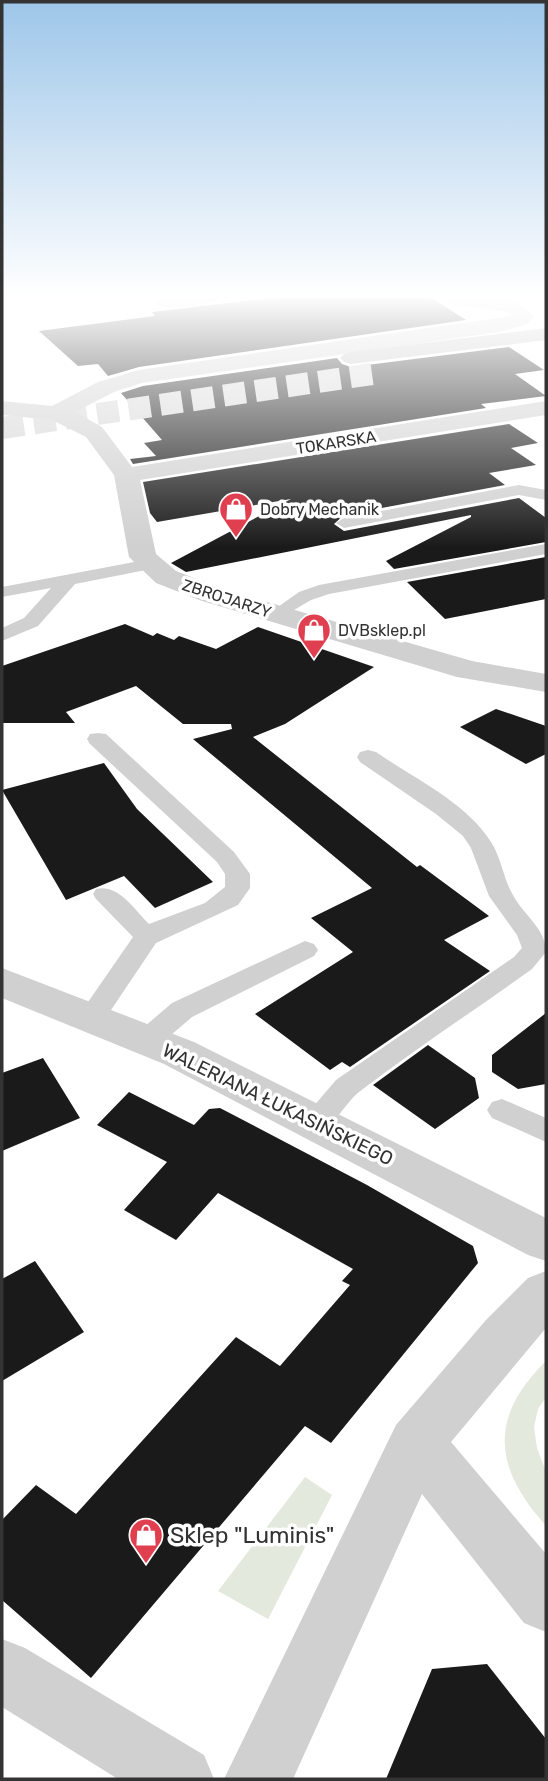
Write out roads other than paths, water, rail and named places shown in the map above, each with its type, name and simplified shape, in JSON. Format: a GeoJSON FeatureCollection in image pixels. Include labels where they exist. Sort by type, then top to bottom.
{"type":"FeatureCollection","features":[{"type":"Feature","properties":{"kind":"street"},"geometry":{"type":"LineString","coordinates":[[56,413],[106,387],[129,380]]}},
{"type":"Feature","properties":{"kind":"street"},"geometry":{"type":"LineString","coordinates":[[2,408],[56,413],[79,422],[94,432],[127,475],[143,558],[150,564]]}},
{"type":"Feature","properties":{"kind":"street","name":"TOKARSKA"},"geometry":{"type":"LineString","coordinates":[[127,475],[546,408]]}},
{"type":"Feature","properties":{"kind":"street","name":"ZBROJARZY"},"geometry":{"type":"LineString","coordinates":[[150,564],[166,578],[212,595],[468,670],[546,683]]}},
{"type":"Feature","properties":{"kind":"street","name":"WALERIANA ŁUKASIŃSKIEGO"},"geometry":{"type":"LineString","coordinates":[[2,982],[179,1053],[546,1241]]}},
{"type":"Feature","properties":{"kind":"street"},"geometry":{"type":"LineString","coordinates":[[258,1779],[416,1443],[505,1336],[546,1293]]}},
{"type":"Feature","properties":{"kind":"street"},"geometry":{"type":"LineString","coordinates":[[416,1443],[546,1601]]}},
{"type":"Feature","properties":{"kind":"street"},"geometry":{"type":"LineString","coordinates":[[2,1671],[180,1779]]}},
{"type":"Feature","properties":{"kind":"lane"},"geometry":{"type":"LineString","coordinates":[[344,523],[519,490],[546,495]]}},
{"type":"Feature","properties":{"kind":"lane"},"geometry":{"type":"LineString","coordinates":[[277,614],[305,596],[325,589],[546,549]]}},
{"type":"Feature","properties":{"kind":"lane"},"geometry":{"type":"LineString","coordinates":[[2,592],[150,564]]}},
{"type":"Feature","properties":{"kind":"lane"},"geometry":{"type":"LineString","coordinates":[[2,635],[31,622],[69,579]]}},
{"type":"Feature","properties":{"kind":"lane"},"geometry":{"type":"LineString","coordinates":[[92,1018],[147,937],[224,903],[239,886],[239,871],[98,739]]}},
{"type":"Feature","properties":{"kind":"lane"},"geometry":{"type":"LineString","coordinates":[[316,1121],[346,1087],[523,963],[535,949],[525,929],[500,895],[486,852],[478,838],[461,822],[368,757]]}},
{"type":"Feature","properties":{"kind":"lane"},"geometry":{"type":"LineString","coordinates":[[105,894],[147,937]]}},
{"type":"Feature","properties":{"kind":"lane"},"geometry":{"type":"LineString","coordinates":[[147,1040],[182,1010],[305,950]]}},
{"type":"Feature","properties":{"kind":"lane"},"geometry":{"type":"LineString","coordinates":[[502,1110],[546,1131]]}},
{"type":"Feature","properties":{"kind":"tunnel"},"geometry":{"type":"LineString","coordinates":[[2,428],[330,380]]}},
{"type":"Feature","properties":{"kind":"place","name":"Dobry Mechanik"},"geometry":{"type":"Point","coordinates":[236,539]}},
{"type":"Feature","properties":{"kind":"place","name":"DVBsklep.pl"},"geometry":{"type":"Point","coordinates":[314,660]}},
{"type":"Feature","properties":{"kind":"place","name":"Sklep \"Luminis\""},"geometry":{"type":"Point","coordinates":[146,1565]}}]}
